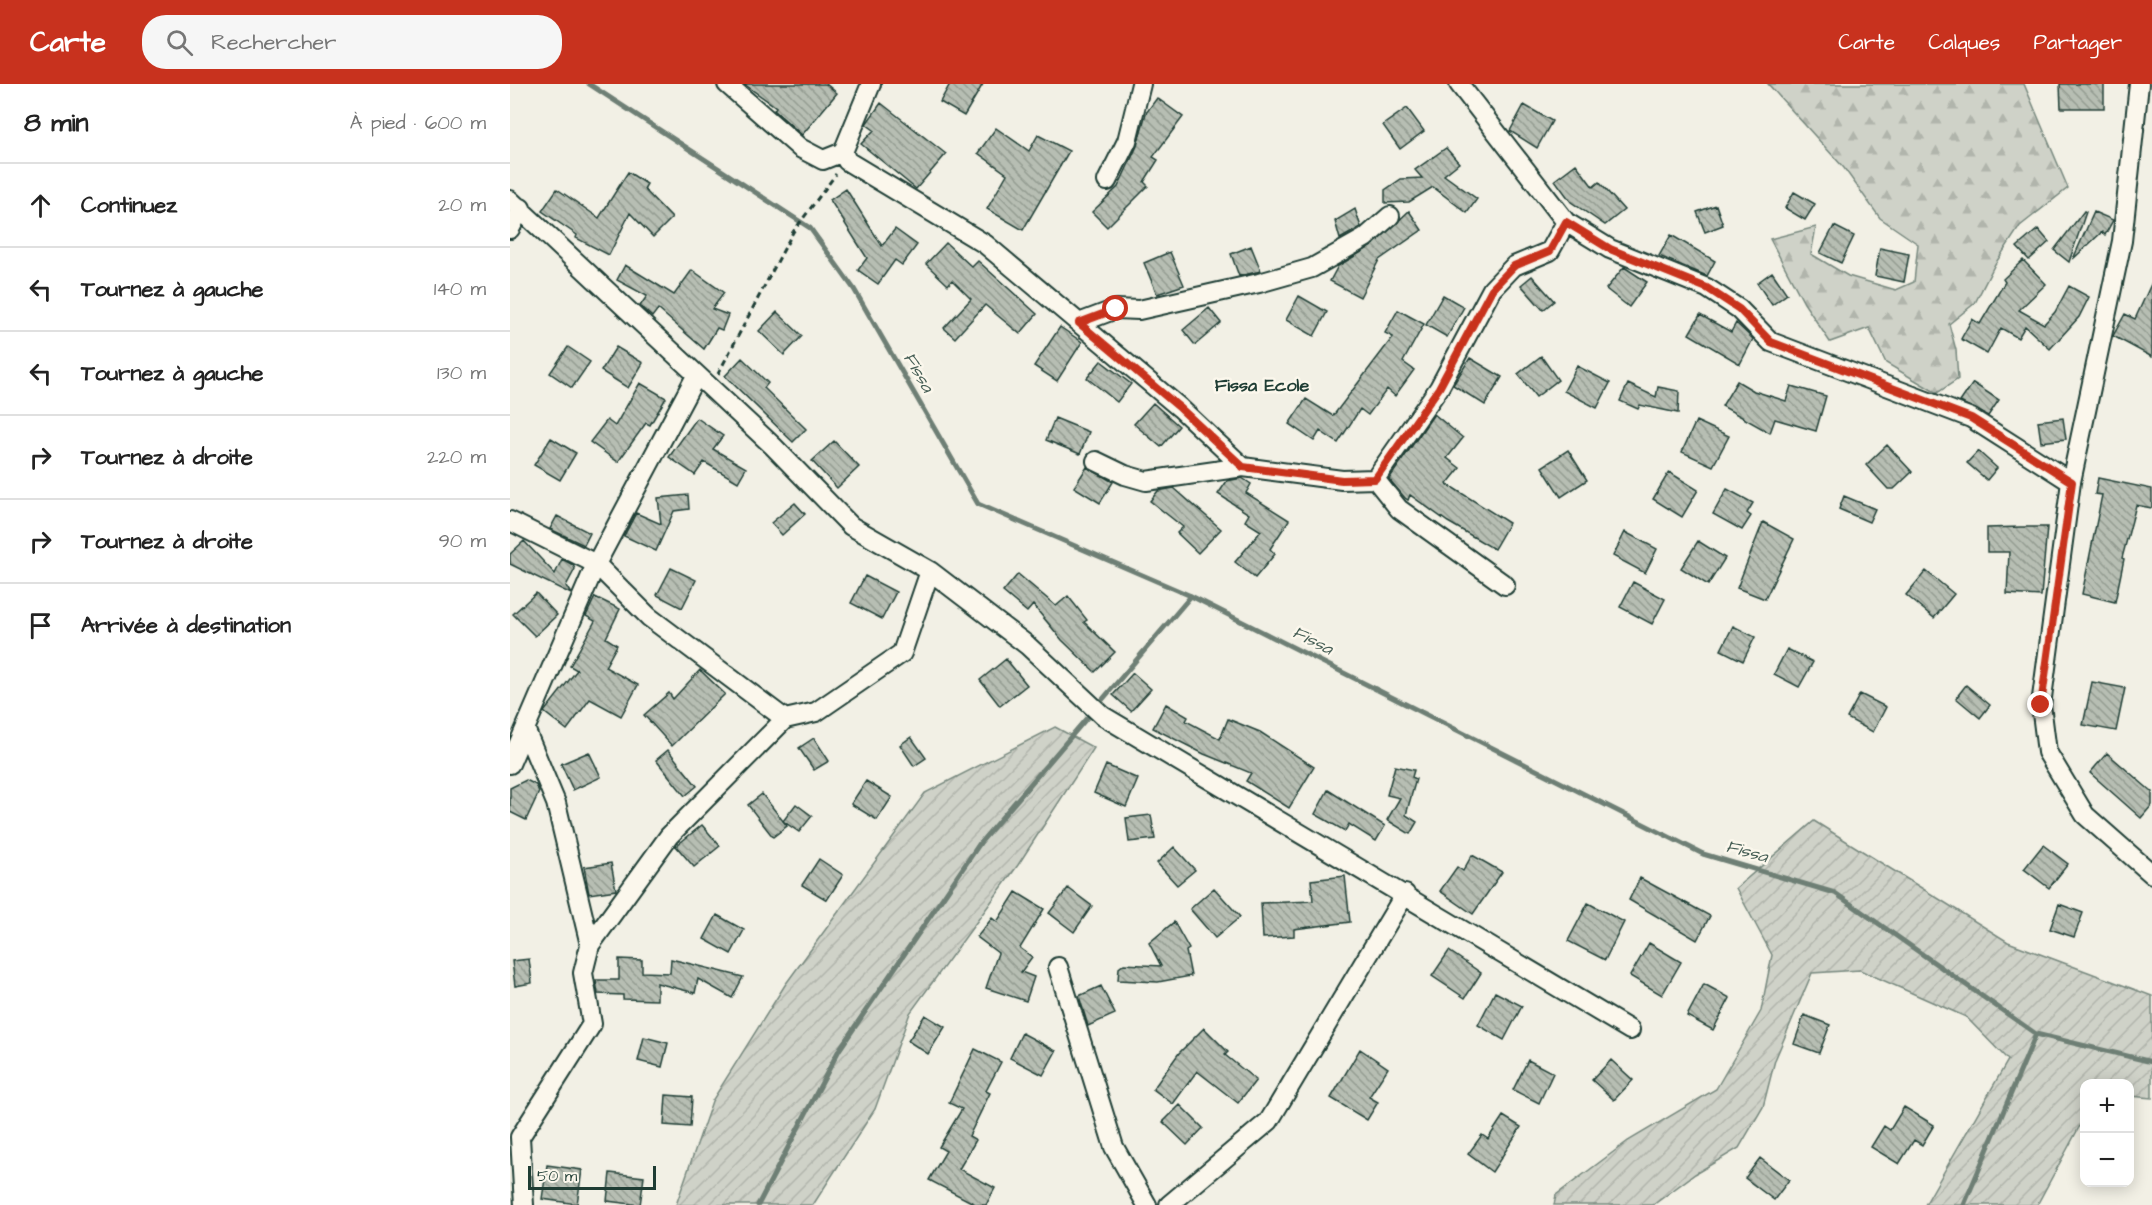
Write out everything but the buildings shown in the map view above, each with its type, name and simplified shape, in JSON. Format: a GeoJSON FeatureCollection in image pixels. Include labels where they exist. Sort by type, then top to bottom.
{"type":"FeatureCollection","features":[{"type":"Feature","properties":{"kind":"street"},"geometry":{"type":"LineString","coordinates":[[727,84],[800,148],[823,160],[845,156],[985,244],[1180,408],[1243,467]]}},
{"type":"Feature","properties":{"kind":"street"},"geometry":{"type":"LineString","coordinates":[[845,156],[871,84]]}},
{"type":"Feature","properties":{"kind":"street"},"geometry":{"type":"LineString","coordinates":[[1107,181],[1127,141],[1142,84]]}},
{"type":"Feature","properties":{"kind":"street"},"geometry":{"type":"LineString","coordinates":[[1458,84],[1566,222],[1610,249],[1707,288],[1739,309],[1771,342],[1971,418],[2072,482]]}},
{"type":"Feature","properties":{"kind":"street"},"geometry":{"type":"LineString","coordinates":[[2139,84],[2122,241],[2072,482],[2041,705],[2047,752],[2085,815],[2152,874]]}},
{"type":"Feature","properties":{"kind":"street"},"geometry":{"type":"LineString","coordinates":[[510,229],[515,204]]}},
{"type":"Feature","properties":{"kind":"street"},"geometry":{"type":"LineString","coordinates":[[515,204],[773,446],[851,526],[930,571],[1027,645],[1103,716],[1630,1030]]}},
{"type":"Feature","properties":{"kind":"street"},"geometry":{"type":"LineString","coordinates":[[1079,323],[1116,309],[1139,310],[1259,283],[1312,268],[1365,238],[1390,216]]}},
{"type":"Feature","properties":{"kind":"street"},"geometry":{"type":"LineString","coordinates":[[1375,479],[1439,388],[1492,289],[1514,266],[1550,251],[1566,222]]}},
{"type":"Feature","properties":{"kind":"street"},"geometry":{"type":"LineString","coordinates":[[510,764],[596,564],[703,381]]}},
{"type":"Feature","properties":{"kind":"street"},"geometry":{"type":"LineString","coordinates":[[1095,461],[1125,475],[1146,481],[1243,467],[1342,480],[1375,479]]}},
{"type":"Feature","properties":{"kind":"street"},"geometry":{"type":"LineString","coordinates":[[1375,479],[1399,509],[1505,585]]}},
{"type":"Feature","properties":{"kind":"street"},"geometry":{"type":"LineString","coordinates":[[510,521],[596,564],[649,617],[785,719]]}},
{"type":"Feature","properties":{"kind":"street"},"geometry":{"type":"LineString","coordinates":[[524,1205],[520,1137],[592,1024],[583,974],[590,945],[669,836],[785,719],[816,712],[902,653],[930,571]]}},
{"type":"Feature","properties":{"kind":"street"},"geometry":{"type":"LineString","coordinates":[[526,731],[556,803],[590,945]]}},
{"type":"Feature","properties":{"kind":"street"},"geometry":{"type":"LineString","coordinates":[[1169,1205],[1269,1121],[1405,894]]}},
{"type":"Feature","properties":{"kind":"street"},"geometry":{"type":"LineString","coordinates":[[1058,967],[1114,1147],[1147,1205]]}},
{"type":"Feature","properties":{"kind":"path"},"geometry":{"type":"LineString","coordinates":[[703,381],[726,365],[761,290],[793,232],[845,156]]}},
{"type":"Feature","properties":{"kind":"green space"},"geometry":{"type":"Polygon","coordinates":[[[1768,84],[2024,84],[2068,188],[2020,226],[1995,264],[1975,303],[1949,324],[1956,350],[1958,379],[1937,393],[1886,363],[1869,328],[1830,342],[1804,303],[1770,239],[1816,227],[1811,254],[1848,276],[1896,290],[1914,282],[1918,244],[1880,218],[1844,168],[1768,84]]]}},
{"type":"Feature","properties":{"kind":"green space"},"geometry":{"type":"Polygon","coordinates":[[[1055,727],[1094,748],[1018,865],[910,1013],[875,1109],[813,1205],[676,1205],[712,1101],[785,985],[925,793],[1055,727]]]}},
{"type":"Feature","properties":{"kind":"green space"},"geometry":{"type":"Polygon","coordinates":[[[1814,821],[2008,942],[2152,996],[2152,1098],[2134,1096],[2134,1079],[2080,1079],[2080,1125],[2037,1205],[1925,1205],[2008,1060],[1966,1017],[1860,970],[1812,973],[1775,1060],[1763,1107],[1739,1148],[1695,1174],[1653,1205],[1554,1205],[1556,1195],[1628,1141],[1716,1089],[1761,1011],[1772,955],[1736,888],[1814,821]]]}},
{"type":"Feature","properties":{"kind":"waterway","name":"Fissa"},"geometry":{"type":"LineString","coordinates":[[589,84],[810,228],[854,289],[978,504],[1191,596],[1703,854],[1835,893],[2036,1034],[2152,1062]]}},
{"type":"Feature","properties":{"kind":"waterway"},"geometry":{"type":"LineString","coordinates":[[758,1205],[839,1050],[980,843],[1191,596]]}},
{"type":"Feature","properties":{"kind":"waterway"},"geometry":{"type":"LineString","coordinates":[[1964,1205],[2036,1034]]}},
{"type":"Feature","properties":{"kind":"district","name":"Fissa Ecole"},"geometry":{"type":"Point","coordinates":[1262,385]}},
{"type":"Feature","properties":{"kind":"route"},"geometry":{"type":"LineString","coordinates":[[1116,309],[1079,323],[1180,408],[1243,467],[1342,480],[1375,479],[1439,388],[1492,289],[1514,266],[1550,251],[1566,222],[1610,249],[1707,288],[1739,309],[1771,342],[1971,418],[2072,482],[2054,625],[2041,705]]}}]}
